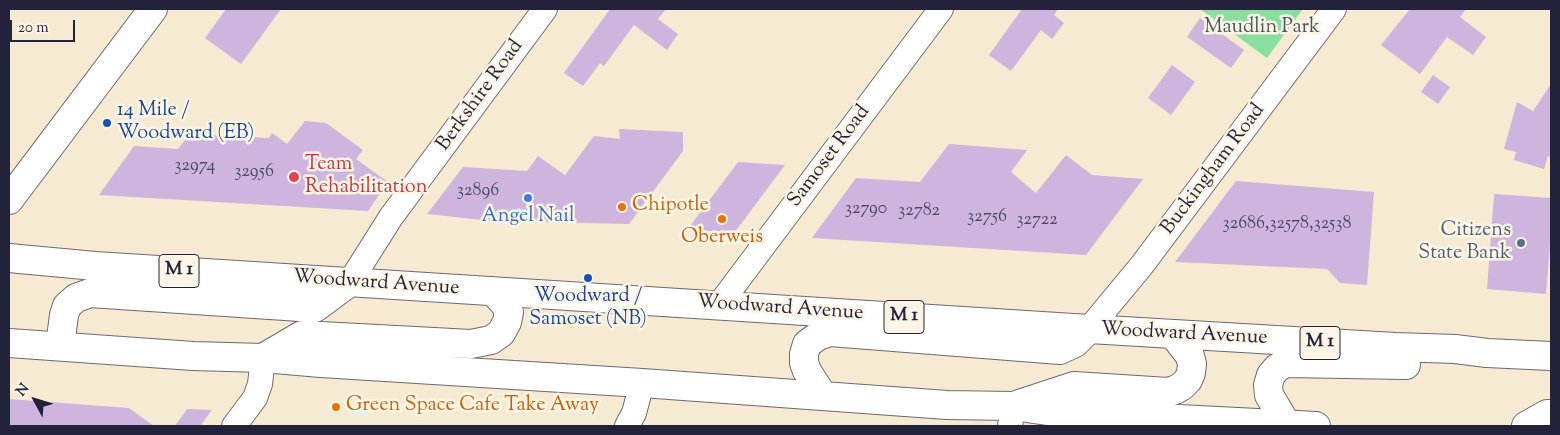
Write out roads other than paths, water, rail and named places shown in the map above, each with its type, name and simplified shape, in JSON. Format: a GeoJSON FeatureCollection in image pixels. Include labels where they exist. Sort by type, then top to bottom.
{"type":"FeatureCollection","features":[{"type":"Feature","properties":{"kind":"main road"},"geometry":{"type":"LineString","coordinates":[[9,200],[153,9]]}},
{"type":"Feature","properties":{"kind":"main road","name":"Woodward Avenue"},"geometry":{"type":"LineString","coordinates":[[9,258],[95,266],[1089,329],[1551,356]]}},
{"type":"Feature","properties":{"kind":"main road"},"geometry":{"type":"LineString","coordinates":[[60,346],[67,306],[76,298],[90,293],[315,308],[350,282]]}},
{"type":"Feature","properties":{"kind":"main road"},"geometry":{"type":"LineString","coordinates":[[263,358],[302,335],[471,344],[491,340],[501,333],[507,322],[509,312],[504,302],[493,291]]}},
{"type":"Feature","properties":{"kind":"main road"},"geometry":{"type":"LineString","coordinates":[[823,396],[807,371],[804,363],[804,354],[807,344],[818,336],[830,332],[1060,350],[1075,343],[1089,329]]}},
{"type":"Feature","properties":{"kind":"main road"},"geometry":{"type":"LineString","coordinates":[[1011,416],[1074,386],[1168,392],[1175,390],[1188,380],[1192,364],[1190,356],[1173,334]]}},
{"type":"Feature","properties":{"kind":"main road"},"geometry":{"type":"LineString","coordinates":[[9,343],[642,383],[947,405],[1011,416],[1061,412],[1316,426]]}},
{"type":"Feature","properties":{"kind":"main road"},"geometry":{"type":"LineString","coordinates":[[1287,425],[1269,395],[1268,385],[1277,368],[1285,363],[1457,366],[1487,352]]}},
{"type":"Feature","properties":{"kind":"main road"},"geometry":{"type":"LineString","coordinates":[[1526,426],[1547,414],[1551,414]]}},
{"type":"Feature","properties":{"kind":"street","name":"Berkshire Road"},"geometry":{"type":"LineString","coordinates":[[350,282],[391,217],[545,9]]}},
{"type":"Feature","properties":{"kind":"street","name":"Samoset Road"},"geometry":{"type":"LineString","coordinates":[[719,305],[940,9]]}},
{"type":"Feature","properties":{"kind":"street","name":"Buckingham Road"},"geometry":{"type":"LineString","coordinates":[[1089,329],[1142,265],[1334,9]]}},
{"type":"Feature","properties":{"kind":"street"},"geometry":{"type":"LineString","coordinates":[[234,426],[258,391],[263,358]]}},
{"type":"Feature","properties":{"kind":"street"},"geometry":{"type":"LineString","coordinates":[[627,426],[634,413],[642,383]]}},
{"type":"Feature","properties":{"kind":"place","name":"14 Mile / Woodward (EB)"},"geometry":{"type":"Point","coordinates":[107,123]}},
{"type":"Feature","properties":{"kind":"place","name":"Team Rehabilitation"},"geometry":{"type":"Point","coordinates":[294,177]}},
{"type":"Feature","properties":{"kind":"place","name":"Angel Nail"},"geometry":{"type":"Point","coordinates":[528,198]}},
{"type":"Feature","properties":{"kind":"place","name":"Chipotle"},"geometry":{"type":"Point","coordinates":[622,207]}},
{"type":"Feature","properties":{"kind":"place","name":"Oberweis"},"geometry":{"type":"Point","coordinates":[722,219]}},
{"type":"Feature","properties":{"kind":"place","name":"Citizens State Bank"},"geometry":{"type":"Point","coordinates":[1521,243]}},
{"type":"Feature","properties":{"kind":"place","name":"Woodward / Samoset (NB)"},"geometry":{"type":"Point","coordinates":[588,278]}},
{"type":"Feature","properties":{"kind":"place","name":"Green Space Cafe Take Away"},"geometry":{"type":"Point","coordinates":[336,407]}},
{"type":"Feature","properties":{"kind":"park label","name":"Maudlin Park"},"geometry":{"type":"Point","coordinates":[1262,29]}}]}
